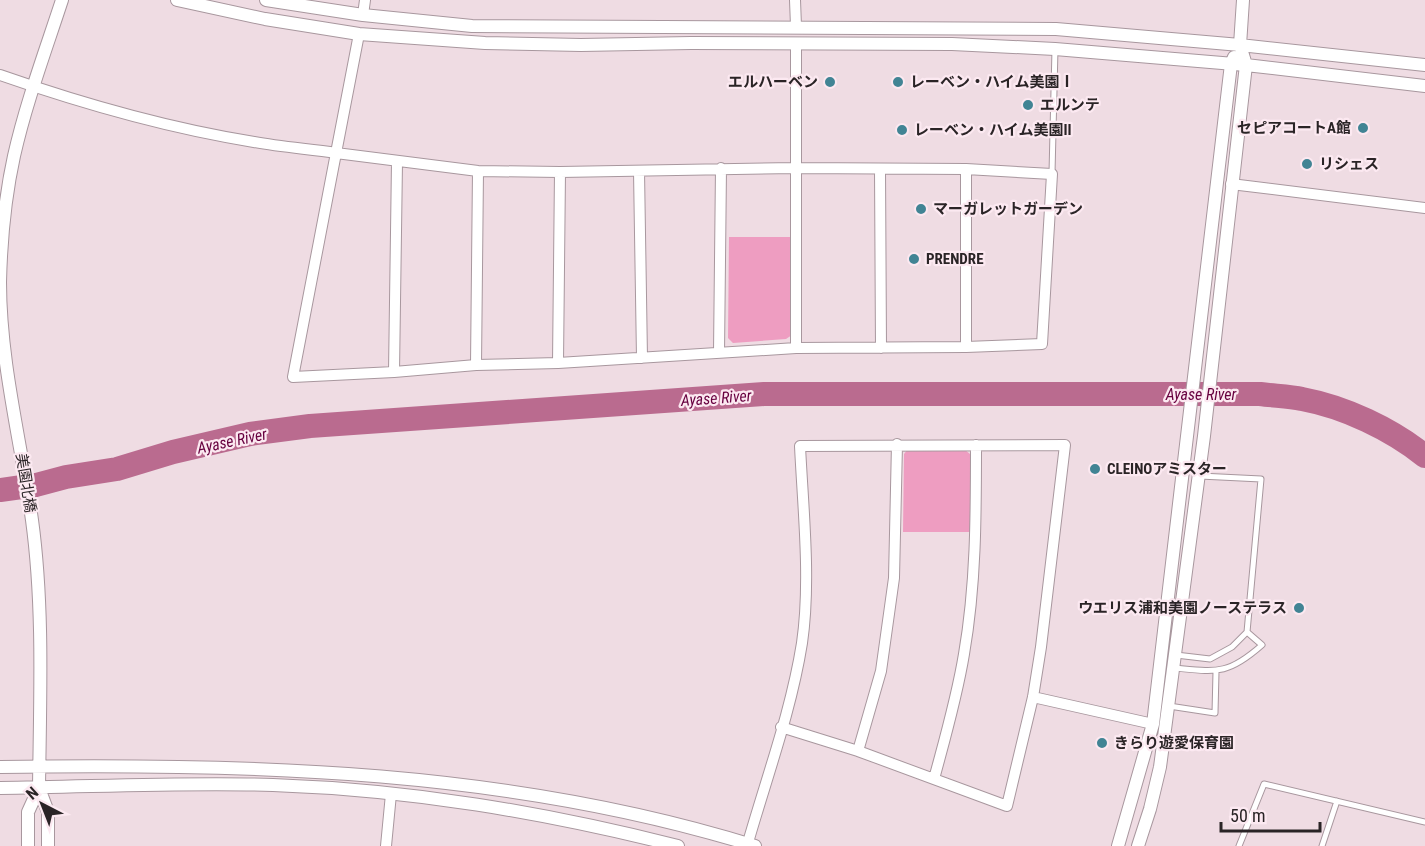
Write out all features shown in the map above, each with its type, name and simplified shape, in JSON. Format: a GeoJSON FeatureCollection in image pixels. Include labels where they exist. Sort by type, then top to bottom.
{"type":"FeatureCollection","features":[{"type":"Feature","properties":{"kind":"street","name":"美園北橋"},"geometry":{"type":"LineString","coordinates":[[39,788],[39,603],[32,521],[1,319],[1,253],[14,158],[33,87],[62,0]]}},
{"type":"Feature","properties":{"kind":"street"},"geometry":{"type":"LineString","coordinates":[[177,0],[265,19],[359,34],[485,43],[952,44],[1055,49],[1246,65],[1425,86]]}},
{"type":"Feature","properties":{"kind":"street"},"geometry":{"type":"LineString","coordinates":[[266,0],[363,15],[472,26],[1056,29],[1240,45],[1425,65]]}},
{"type":"Feature","properties":{"kind":"street"},"geometry":{"type":"LineString","coordinates":[[363,15],[366,0]]}},
{"type":"Feature","properties":{"kind":"street"},"geometry":{"type":"LineString","coordinates":[[795,0],[796,26]]}},
{"type":"Feature","properties":{"kind":"street"},"geometry":{"type":"LineString","coordinates":[[1138,846],[1160,767],[1214,358],[1231,184],[1246,65],[1240,45],[1243,0]]}},
{"type":"Feature","properties":{"kind":"street"},"geometry":{"type":"LineString","coordinates":[[0,75],[99,108],[198,132],[255,143],[336,153],[397,162],[478,171],[795,168],[966,169],[1052,174],[1042,344],[796,348],[293,377],[336,153],[359,34]]}},
{"type":"Feature","properties":{"kind":"street"},"geometry":{"type":"LineString","coordinates":[[796,43],[796,348]]}},
{"type":"Feature","properties":{"kind":"street"},"geometry":{"type":"LineString","coordinates":[[1118,846],[1153,724],[1231,64],[1240,45]]}},
{"type":"Feature","properties":{"kind":"street"},"geometry":{"type":"LineString","coordinates":[[394,372],[397,162]]}},
{"type":"Feature","properties":{"kind":"street"},"geometry":{"type":"LineString","coordinates":[[719,353],[721,168]]}},
{"type":"Feature","properties":{"kind":"street"},"geometry":{"type":"LineString","coordinates":[[880,169],[881,348]]}},
{"type":"Feature","properties":{"kind":"street"},"geometry":{"type":"LineString","coordinates":[[966,169],[966,347]]}},
{"type":"Feature","properties":{"kind":"street"},"geometry":{"type":"LineString","coordinates":[[476,365],[478,171]]}},
{"type":"Feature","properties":{"kind":"street"},"geometry":{"type":"LineString","coordinates":[[639,171],[642,357]]}},
{"type":"Feature","properties":{"kind":"street"},"geometry":{"type":"LineString","coordinates":[[558,363],[560,172]]}},
{"type":"Feature","properties":{"kind":"street"},"geometry":{"type":"LineString","coordinates":[[1231,184],[1425,208]]}},
{"type":"Feature","properties":{"kind":"street"},"geometry":{"type":"LineString","coordinates":[[858,751],[881,671],[894,578],[897,444]]}},
{"type":"Feature","properties":{"kind":"street"},"geometry":{"type":"LineString","coordinates":[[934,779],[953,709],[972,597],[976,533],[976,445]]}},
{"type":"Feature","properties":{"kind":"street"},"geometry":{"type":"LineString","coordinates":[[0,767],[215,766],[322,771],[443,782],[605,808],[750,845],[781,728],[797,672],[802,640],[805,548],[800,446],[1065,445],[1033,697],[1007,806],[858,751],[781,728]]}},
{"type":"Feature","properties":{"kind":"street"},"geometry":{"type":"LineString","coordinates":[[1033,697],[1153,724]]}},
{"type":"Feature","properties":{"kind":"street"},"geometry":{"type":"LineString","coordinates":[[0,788],[272,785],[391,794],[452,800],[527,812],[600,826],[678,846]]}},
{"type":"Feature","properties":{"kind":"street"},"geometry":{"type":"LineString","coordinates":[[28,846],[28,812],[39,788]]}},
{"type":"Feature","properties":{"kind":"street"},"geometry":{"type":"LineString","coordinates":[[39,788],[48,812],[48,846]]}},
{"type":"Feature","properties":{"kind":"street"},"geometry":{"type":"LineString","coordinates":[[386,846],[391,794]]}},
{"type":"Feature","properties":{"kind":"lane"},"geometry":{"type":"LineString","coordinates":[[1052,174],[1055,49]]}},
{"type":"Feature","properties":{"kind":"lane"},"geometry":{"type":"LineString","coordinates":[[1176,655],[1210,659],[1232,647],[1247,632],[1261,479],[1199,476]]}},
{"type":"Feature","properties":{"kind":"lane"},"geometry":{"type":"LineString","coordinates":[[1174,668],[1216,672],[1244,660],[1262,645],[1247,632]]}},
{"type":"Feature","properties":{"kind":"lane"},"geometry":{"type":"LineString","coordinates":[[1169,706],[1215,712],[1216,672]]}},
{"type":"Feature","properties":{"kind":"lane"},"geometry":{"type":"LineString","coordinates":[[1239,846],[1264,784],[1425,822]]}},
{"type":"Feature","properties":{"kind":"lane"},"geometry":{"type":"LineString","coordinates":[[1322,846],[1337,801]]}},
{"type":"Feature","properties":{"kind":"shaded area"},"geometry":{"type":"Polygon","coordinates":[[[729,237],[790,237],[792,335],[786,339],[733,343],[728,338],[729,237]]]}},
{"type":"Feature","properties":{"kind":"shaded area"},"geometry":{"type":"Polygon","coordinates":[[[908,449],[965,450],[970,454],[970,532],[903,532],[904,454],[908,449]]]}},
{"type":"Feature","properties":{"kind":"waterway","name":"Ayase River"},"geometry":{"type":"LineString","coordinates":[[0,490],[117,469],[173,452],[250,434],[310,426],[764,394],[1260,394],[1292,397],[1335,407],[1367,420],[1425,456]]}},
{"type":"Feature","properties":{"kind":"place","name":"エルハーベン"},"geometry":{"type":"Point","coordinates":[830,82]}},
{"type":"Feature","properties":{"kind":"place","name":"レーベン・ハイム美園Ⅰ"},"geometry":{"type":"Point","coordinates":[898,82]}},
{"type":"Feature","properties":{"kind":"place","name":"エルンテ"},"geometry":{"type":"Point","coordinates":[1028,105]}},
{"type":"Feature","properties":{"kind":"place","name":"セピアコートA館"},"geometry":{"type":"Point","coordinates":[1363,128]}},
{"type":"Feature","properties":{"kind":"place","name":"レーベン・ハイム美園II"},"geometry":{"type":"Point","coordinates":[902,130]}},
{"type":"Feature","properties":{"kind":"place","name":"リシェス"},"geometry":{"type":"Point","coordinates":[1307,164]}},
{"type":"Feature","properties":{"kind":"place","name":"マーガレットガーデン"},"geometry":{"type":"Point","coordinates":[921,209]}},
{"type":"Feature","properties":{"kind":"place","name":"PRENDRE"},"geometry":{"type":"Point","coordinates":[914,259]}},
{"type":"Feature","properties":{"kind":"place","name":"CLEINOアミスター"},"geometry":{"type":"Point","coordinates":[1095,469]}},
{"type":"Feature","properties":{"kind":"place","name":"ウエリス浦和美園ノーステラス"},"geometry":{"type":"Point","coordinates":[1299,608]}},
{"type":"Feature","properties":{"kind":"place","name":"きらり遊愛保育園"},"geometry":{"type":"Point","coordinates":[1102,743]}}]}
